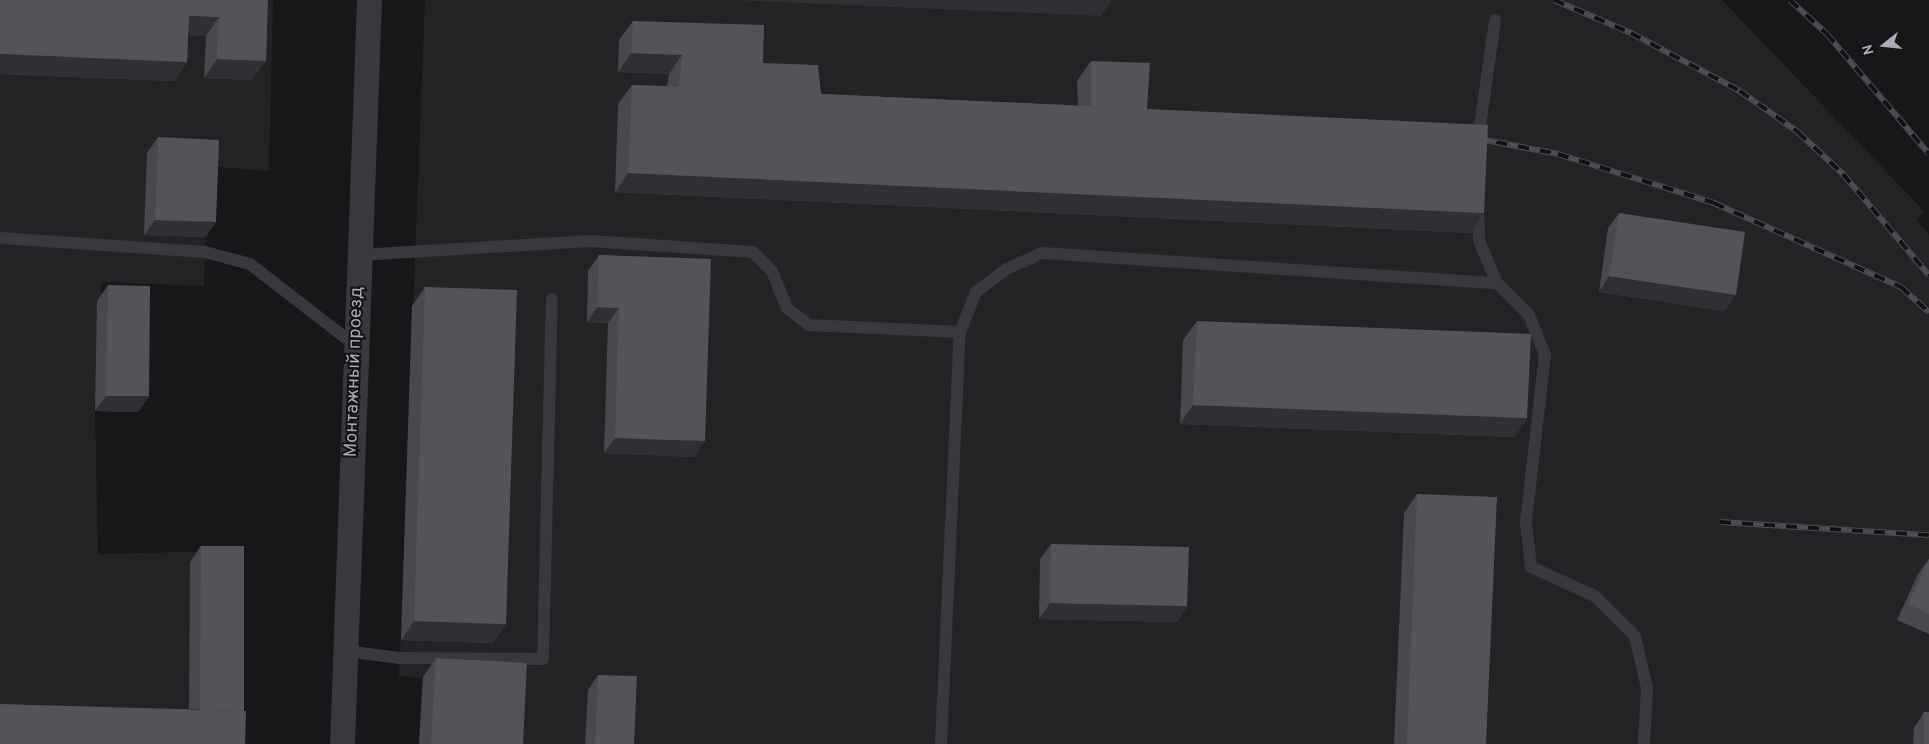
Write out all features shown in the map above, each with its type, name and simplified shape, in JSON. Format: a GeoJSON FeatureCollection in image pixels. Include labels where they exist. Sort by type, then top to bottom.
{"type":"FeatureCollection","features":[{"type":"Feature","properties":{"kind":"street","name":"Монтажный проезд"},"geometry":{"type":"LineString","coordinates":[[342,744],[369,0]]}},
{"type":"Feature","properties":{"kind":"lane"},"geometry":{"type":"LineString","coordinates":[[1478,157],[1495,20]]}},
{"type":"Feature","properties":{"kind":"lane"},"geometry":{"type":"LineString","coordinates":[[1478,194],[1479,241],[1497,283],[1529,315],[1545,356],[1526,524],[1530,567],[1594,596],[1635,636],[1647,688],[1644,744]]}},
{"type":"Feature","properties":{"kind":"lane"},"geometry":{"type":"LineString","coordinates":[[0,238],[206,252],[250,264],[356,346]]}},
{"type":"Feature","properties":{"kind":"lane"},"geometry":{"type":"LineString","coordinates":[[360,255],[591,241],[753,252],[772,271],[787,308],[809,325],[960,332]]}},
{"type":"Feature","properties":{"kind":"lane"},"geometry":{"type":"LineString","coordinates":[[941,744],[960,332],[976,292],[1005,270],[1042,254],[1497,283]]}},
{"type":"Feature","properties":{"kind":"lane"},"geometry":{"type":"LineString","coordinates":[[345,651],[400,658],[543,660],[552,299]]}},
{"type":"Feature","properties":{"kind":"shaded area"},"geometry":{"type":"Polygon","coordinates":[[[0,0],[273,0],[269,171],[208,166],[204,286],[102,282],[95,411],[98,554],[225,551],[223,744],[0,744],[0,0]]]}},
{"type":"Feature","properties":{"kind":"shaded area"},"geometry":{"type":"Polygon","coordinates":[[[425,0],[1722,0],[1924,211],[1917,221],[1929,235],[1929,744],[419,744],[422,678],[399,676],[425,0]]]}},
{"type":"Feature","properties":{"kind":"building"},"geometry":{"type":"Polygon","coordinates":[[[0,0],[268,0],[266,61],[217,59],[219,17],[189,16],[187,62],[0,54],[0,0]]]}},
{"type":"Feature","properties":{"kind":"building"},"geometry":{"type":"Polygon","coordinates":[[[633,21],[764,25],[763,63],[818,65],[821,94],[1091,106],[1091,61],[1150,63],[1147,109],[1488,125],[1484,213],[628,173],[632,85],[679,87],[682,55],[631,53],[633,21]]]}},
{"type":"Feature","properties":{"kind":"building"},"geometry":{"type":"Polygon","coordinates":[[[158,137],[219,140],[216,222],[155,220],[158,137]]]}},
{"type":"Feature","properties":{"kind":"building"},"geometry":{"type":"Polygon","coordinates":[[[1619,213],[1745,232],[1736,295],[1609,276],[1619,213]]]}},
{"type":"Feature","properties":{"kind":"building"},"geometry":{"type":"Polygon","coordinates":[[[599,255],[711,259],[705,441],[615,438],[619,308],[597,307],[599,255]]]}},
{"type":"Feature","properties":{"kind":"building"},"geometry":{"type":"Polygon","coordinates":[[[108,285],[150,286],[149,396],[106,396],[108,285]]]}},
{"type":"Feature","properties":{"kind":"building"},"geometry":{"type":"Polygon","coordinates":[[[425,287],[517,290],[506,624],[414,621],[425,287]]]}},
{"type":"Feature","properties":{"kind":"building"},"geometry":{"type":"Polygon","coordinates":[[[1197,321],[1531,334],[1527,418],[1193,405],[1197,321]]]}},
{"type":"Feature","properties":{"kind":"building"},"geometry":{"type":"Polygon","coordinates":[[[1417,494],[1497,497],[1486,744],[1407,744],[1417,494]]]}},
{"type":"Feature","properties":{"kind":"building"},"geometry":{"type":"Polygon","coordinates":[[[1051,544],[1189,547],[1187,606],[1050,603],[1051,544]]]}},
{"type":"Feature","properties":{"kind":"building"},"geometry":{"type":"Polygon","coordinates":[[[201,546],[244,546],[244,711],[200,710],[201,546]]]}},
{"type":"Feature","properties":{"kind":"building"},"geometry":{"type":"Polygon","coordinates":[[[1929,559],[1929,614],[1908,604],[1929,559]]]}},
{"type":"Feature","properties":{"kind":"building"},"geometry":{"type":"Polygon","coordinates":[[[436,658],[527,663],[523,744],[431,744],[436,658]]]}},
{"type":"Feature","properties":{"kind":"building"},"geometry":{"type":"Polygon","coordinates":[[[598,675],[637,676],[634,744],[595,744],[598,675]]]}},
{"type":"Feature","properties":{"kind":"building"},"geometry":{"type":"Polygon","coordinates":[[[0,704],[246,711],[245,744],[0,744],[0,704]]]}},
{"type":"Feature","properties":{"kind":"building"},"geometry":{"type":"Polygon","coordinates":[[[1924,712],[1929,712],[1929,744],[1924,744],[1924,712]]]}},
{"type":"Feature","properties":{"kind":"railway"},"geometry":{"type":"LineString","coordinates":[[1554,0],[1631,33],[1740,91],[1798,132],[1843,174],[1929,275]]}},
{"type":"Feature","properties":{"kind":"railway"},"geometry":{"type":"LineString","coordinates":[[1790,0],[1827,34],[1929,154]]}},
{"type":"Feature","properties":{"kind":"railway"},"geometry":{"type":"LineString","coordinates":[[1475,138],[1558,154],[1714,203],[1901,287],[1929,312]]}},
{"type":"Feature","properties":{"kind":"railway"},"geometry":{"type":"LineString","coordinates":[[1720,522],[1929,535]]}}]}
